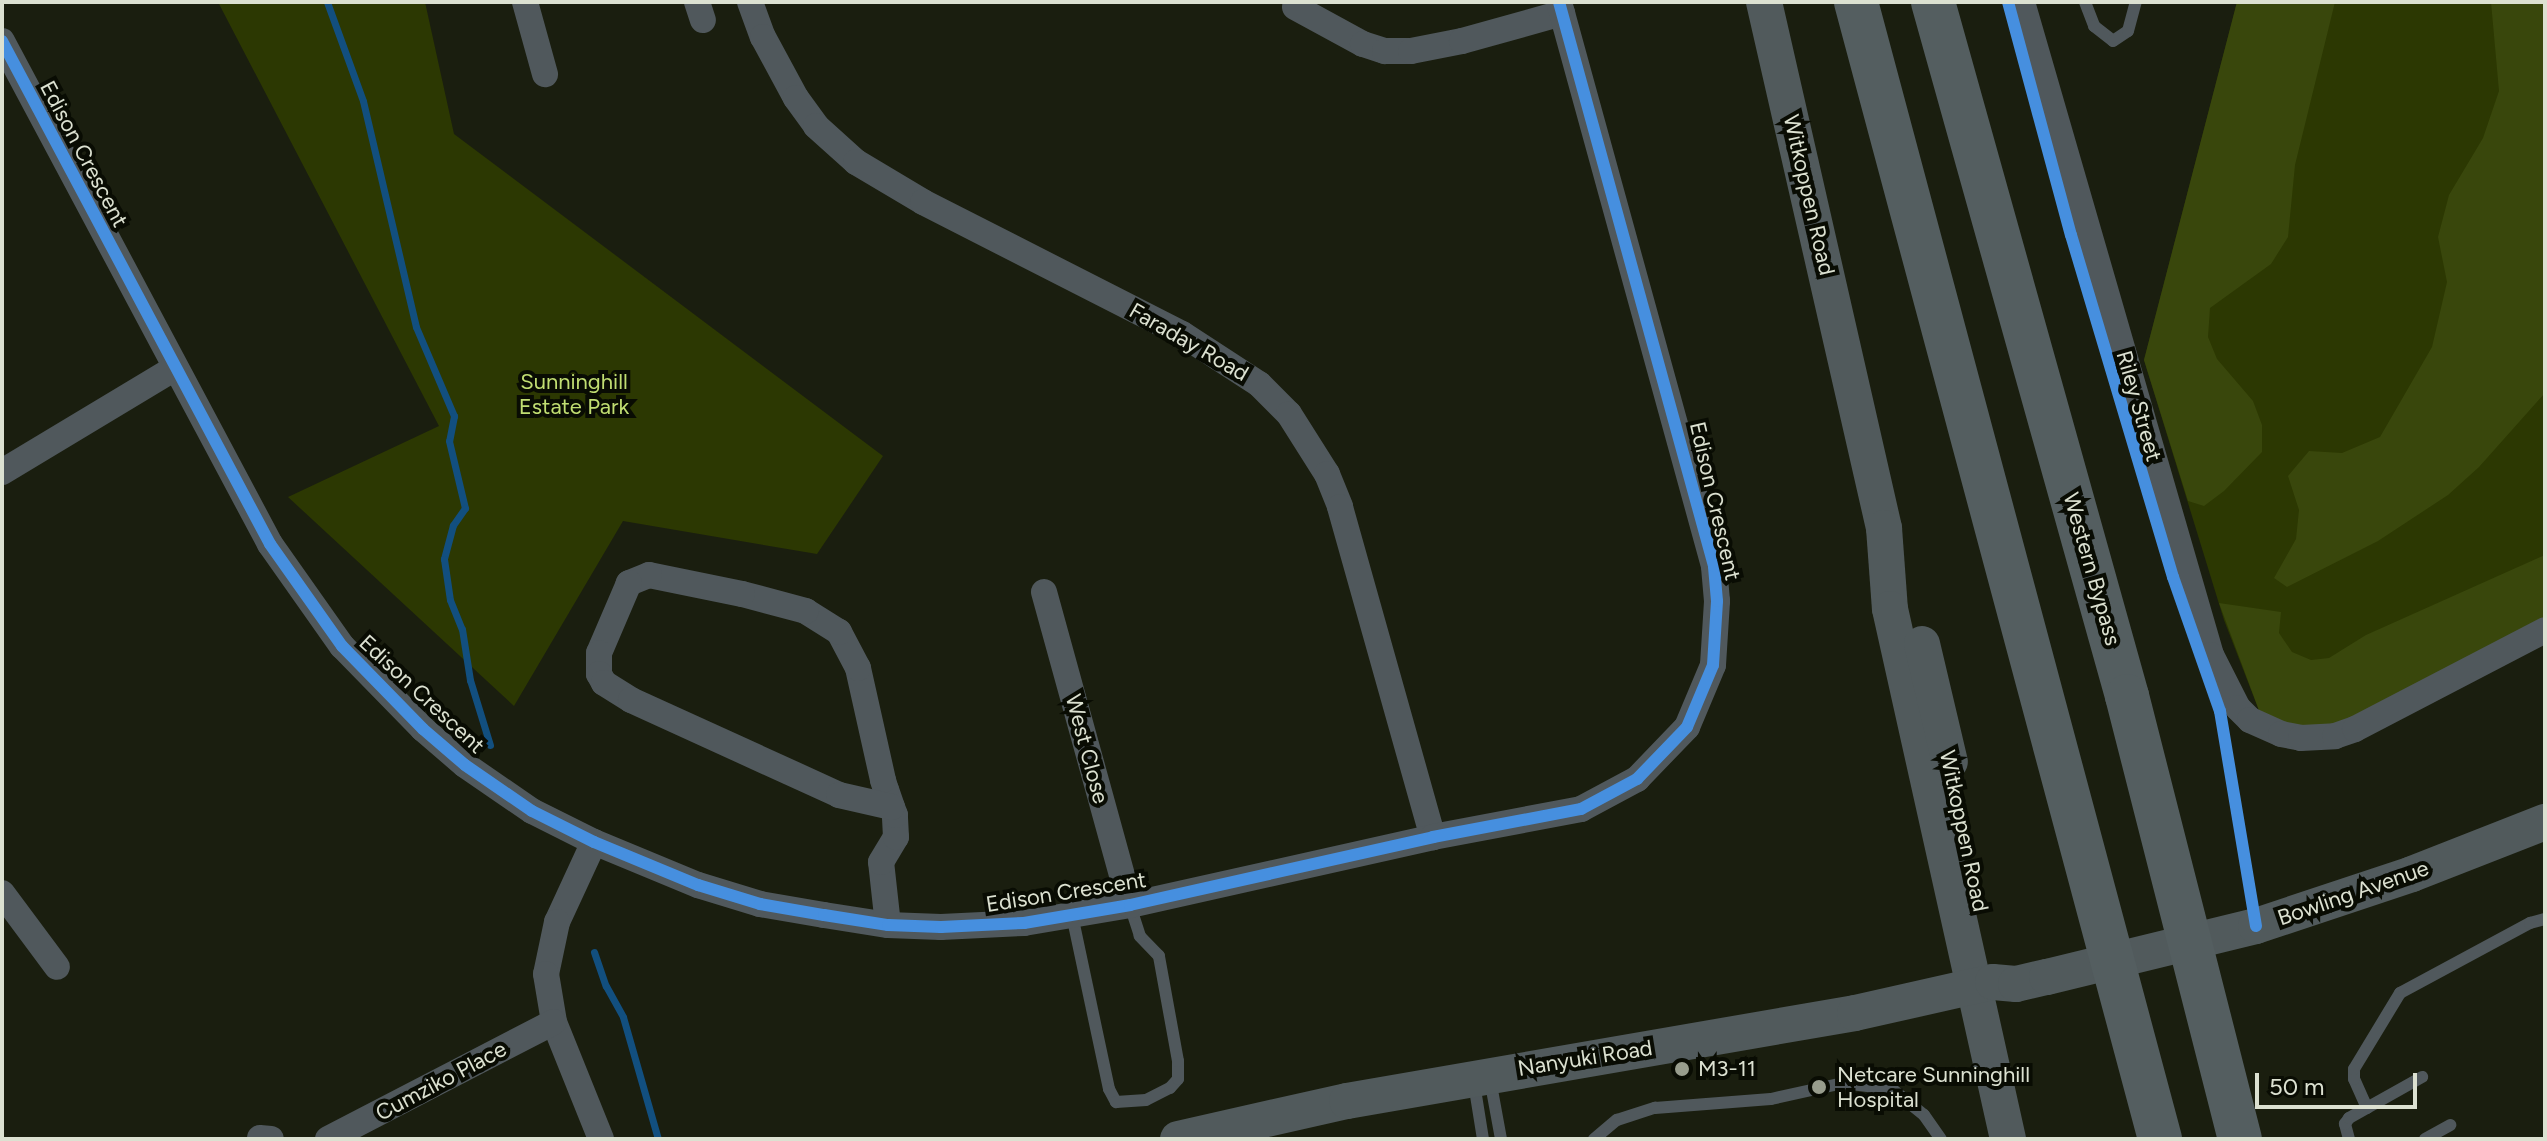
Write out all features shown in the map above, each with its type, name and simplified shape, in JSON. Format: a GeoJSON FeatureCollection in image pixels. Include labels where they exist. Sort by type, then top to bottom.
{"type":"FeatureCollection","features":[{"type":"Feature","properties":{"kind":"highway"},"geometry":{"type":"LineString","coordinates":[[1856,2],[2160,1139]]}},
{"type":"Feature","properties":{"kind":"highway","name":"Western Bypass"},"geometry":{"type":"LineString","coordinates":[[1933,2],[2127,696],[2240,1139]]}},
{"type":"Feature","properties":{"kind":"main road","name":"Witkoppen Road"},"geometry":{"type":"LineString","coordinates":[[1764,2],[1884,528],[1890,609],[2001,988],[2030,1139]]}},
{"type":"Feature","properties":{"kind":"main road","name":"Bowling Avenue"},"geometry":{"type":"LineString","coordinates":[[2001,988],[2256,926],[2412,874],[2545,822]]}},
{"type":"Feature","properties":{"kind":"main road","name":"Witkoppen Road"},"geometry":{"type":"LineString","coordinates":[[2001,988],[2008,1139]]}},
{"type":"Feature","properties":{"kind":"main road","name":"Nanyuki Road"},"geometry":{"type":"LineString","coordinates":[[1178,1139],[1347,1101],[1712,1058],[2001,988]]}},
{"type":"Feature","properties":{"kind":"main road","name":"Nanyuki Road"},"geometry":{"type":"LineString","coordinates":[[1254,1139],[1482,1084]]}},
{"type":"Feature","properties":{"kind":"street"},"geometry":{"type":"LineString","coordinates":[[525,2],[545,74]]}},
{"type":"Feature","properties":{"kind":"street","name":"Faraday Road"},"geometry":{"type":"LineString","coordinates":[[750,2],[763,37],[796,98],[816,126],[856,162],[923,202],[1204,347],[1259,384],[1289,414],[1327,474],[1340,507],[1433,837]]}},
{"type":"Feature","properties":{"kind":"street","name":"Riley Street"},"geometry":{"type":"LineString","coordinates":[[2022,2],[2211,655],[2238,708],[2250,720],[2281,734],[2301,738],[2335,736],[2355,729],[2545,630]]}},
{"type":"Feature","properties":{"kind":"street"},"geometry":{"type":"LineString","coordinates":[[1295,7],[1363,44],[1385,51],[1411,51],[1462,41],[1560,8]]}},
{"type":"Feature","properties":{"kind":"street","name":"Edison Crescent"},"geometry":{"type":"LineString","coordinates":[[2,41],[10,76],[175,368],[270,544],[342,646],[423,729],[465,765],[532,811],[594,842],[698,885],[760,904],[888,925],[941,927],[1010,924],[1130,905],[1433,837],[1581,809],[1615,794],[1662,756],[1687,727],[1713,665],[1717,601],[1714,566],[1560,8]]}},
{"type":"Feature","properties":{"kind":"street"},"geometry":{"type":"LineString","coordinates":[[2,472],[175,368]]}},
{"type":"Feature","properties":{"kind":"street"},"geometry":{"type":"LineString","coordinates":[[888,925],[880,870],[883,854],[896,837],[892,807],[858,668],[839,632],[806,611],[742,594],[649,575],[629,583],[618,603],[597,663],[599,674],[614,692],[839,795],[892,807]]}},
{"type":"Feature","properties":{"kind":"street","name":"West Close"},"geometry":{"type":"LineString","coordinates":[[1044,592],[1130,905]]}},
{"type":"Feature","properties":{"kind":"street"},"geometry":{"type":"LineString","coordinates":[[594,842],[557,922],[548,951],[546,974],[554,1022],[601,1139]]}},
{"type":"Feature","properties":{"kind":"street"},"geometry":{"type":"LineString","coordinates":[[2,893],[57,967]]}},
{"type":"Feature","properties":{"kind":"street","name":"Cumziko Place"},"geometry":{"type":"LineString","coordinates":[[328,1139],[554,1022]]}},
{"type":"Feature","properties":{"kind":"lane"},"geometry":{"type":"LineString","coordinates":[[2085,2],[2094,26],[2113,41],[2128,31],[2136,2]]}},
{"type":"Feature","properties":{"kind":"lane"},"geometry":{"type":"LineString","coordinates":[[1072,915],[1109,1089],[1116,1102],[1146,1100],[1170,1088],[1178,1079],[1178,1061],[1159,956],[1140,936],[1130,905]]}},
{"type":"Feature","properties":{"kind":"lane"},"geometry":{"type":"LineString","coordinates":[[2367,1108],[2357,1088],[2354,1069],[2400,993],[2530,923],[2545,919]]}},
{"type":"Feature","properties":{"kind":"lane"},"geometry":{"type":"LineString","coordinates":[[2349,1139],[2345,1124],[2422,1077]]}},
{"type":"Feature","properties":{"kind":"lane"},"geometry":{"type":"LineString","coordinates":[[1594,1139],[1617,1120],[1655,1108],[1771,1099],[1843,1083],[1892,1089],[1924,1115],[1941,1139]]}},
{"type":"Feature","properties":{"kind":"lane"},"geometry":{"type":"LineString","coordinates":[[1482,1084],[1483,1139]]}},
{"type":"Feature","properties":{"kind":"lane"},"geometry":{"type":"LineString","coordinates":[[1482,1084],[1501,1139]]}},
{"type":"Feature","properties":{"kind":"lane"},"geometry":{"type":"LineString","coordinates":[[2425,1139],[2450,1125]]}},
{"type":"Feature","properties":{"kind":"green space","name":"Sunninghill Estate Park"},"geometry":{"type":"Polygon","coordinates":[[[218,2],[425,2],[454,134],[883,456],[817,554],[623,521],[514,706],[288,497],[439,426],[218,2]]]}},
{"type":"Feature","properties":{"kind":"green space"},"geometry":{"type":"Polygon","coordinates":[[[2237,2],[2545,2],[2545,620],[2260,713],[2224,620],[2144,360],[2237,2]]]}},
{"type":"Feature","properties":{"kind":"green space"},"geometry":{"type":"Polygon","coordinates":[[[2237,2],[2335,2],[2295,165],[2288,237],[2271,264],[2210,308],[2208,337],[2217,359],[2253,401],[2262,425],[2262,452],[2224,491],[2204,506],[2188,501],[2144,360],[2237,2]]]}},
{"type":"Feature","properties":{"kind":"green space"},"geometry":{"type":"Polygon","coordinates":[[[2491,2],[2545,2],[2545,393],[2479,467],[2448,495],[2378,541],[2287,587],[2274,578],[2296,539],[2299,510],[2288,476],[2309,451],[2342,453],[2380,437],[2432,347],[2447,282],[2438,237],[2449,195],[2483,138],[2499,91],[2491,2]]]}},
{"type":"Feature","properties":{"kind":"green space"},"geometry":{"type":"Polygon","coordinates":[[[2545,555],[2545,620],[2325,736],[2260,713],[2219,603],[2281,612],[2279,633],[2292,652],[2311,660],[2329,658],[2366,635],[2545,555]]]}},
{"type":"Feature","properties":{"kind":"waterway"},"geometry":{"type":"LineString","coordinates":[[327,2],[363,101],[416,327],[454,416],[449,441],[465,508],[453,525],[444,559],[450,600],[462,629],[470,680],[490,745]]}},
{"type":"Feature","properties":{"kind":"waterway"},"geometry":{"type":"LineString","coordinates":[[594,952],[606,986],[623,1017],[658,1139]]}},
{"type":"Feature","properties":{"kind":"cycle path"},"geometry":{"type":"LineString","coordinates":[[2,41],[270,544],[342,646],[423,729],[465,765],[532,811],[594,842],[698,885],[760,904],[888,925],[941,927],[1024,923],[1130,905],[1433,837],[1581,809],[1637,779],[1687,727],[1713,665],[1717,601],[1714,566],[1559,2]]}},
{"type":"Feature","properties":{"kind":"cycle path"},"geometry":{"type":"LineString","coordinates":[[2008,2],[2071,235],[2173,577],[2220,711],[2256,926]]}},
{"type":"Feature","properties":{"kind":"place","name":"M3-11"},"geometry":{"type":"Point","coordinates":[1682,1069]}},
{"type":"Feature","properties":{"kind":"place","name":"Netcare Sunninghill Hospital"},"geometry":{"type":"Point","coordinates":[1819,1087]}}]}
